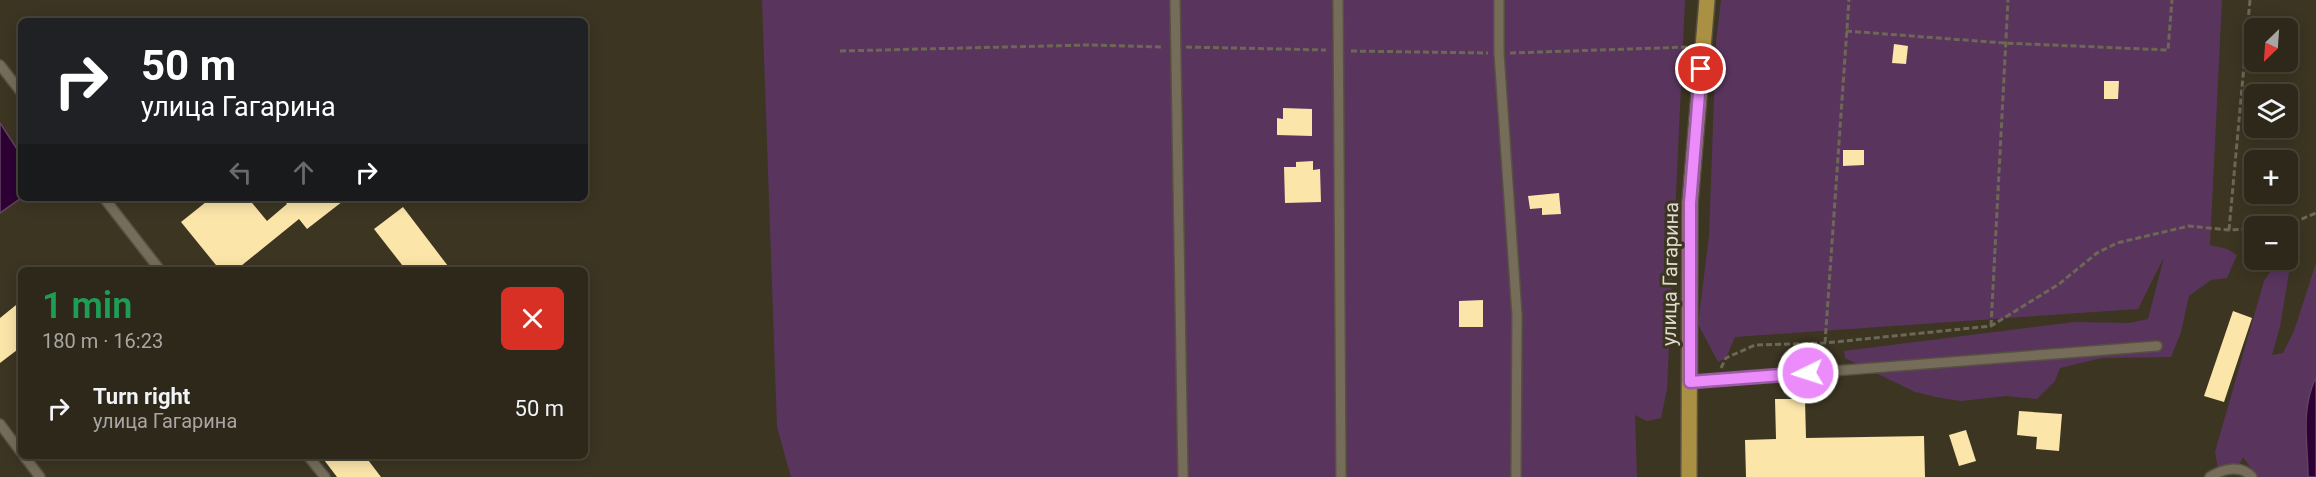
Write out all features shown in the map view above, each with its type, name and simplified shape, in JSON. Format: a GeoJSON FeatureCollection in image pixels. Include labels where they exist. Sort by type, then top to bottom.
{"type":"FeatureCollection","features":[{"type":"Feature","properties":{"kind":"main road","name":"улица Гагарина"},"geometry":{"type":"LineString","coordinates":[[1689,477],[1690,203],[1707,0]]}},
{"type":"Feature","properties":{"kind":"lane"},"geometry":{"type":"LineString","coordinates":[[1175,0],[1183,477]]}},
{"type":"Feature","properties":{"kind":"lane"},"geometry":{"type":"LineString","coordinates":[[1338,0],[1336,50],[1341,477]]}},
{"type":"Feature","properties":{"kind":"lane"},"geometry":{"type":"LineString","coordinates":[[1500,0],[1499,53],[1517,315],[1516,477]]}},
{"type":"Feature","properties":{"kind":"lane"},"geometry":{"type":"LineString","coordinates":[[0,66],[18,88]]}},
{"type":"Feature","properties":{"kind":"lane"},"geometry":{"type":"LineString","coordinates":[[106,201],[158,267]]}},
{"type":"Feature","properties":{"kind":"lane"},"geometry":{"type":"LineString","coordinates":[[1690,382],[2157,346]]}},
{"type":"Feature","properties":{"kind":"lane"},"geometry":{"type":"LineString","coordinates":[[0,424],[18,448]]}},
{"type":"Feature","properties":{"kind":"lane"},"geometry":{"type":"LineString","coordinates":[[26,459],[40,477]]}},
{"type":"Feature","properties":{"kind":"lane"},"geometry":{"type":"LineString","coordinates":[[310,459],[325,477]]}},
{"type":"Feature","properties":{"kind":"lane"},"geometry":{"type":"LineString","coordinates":[[2210,477],[2219,471],[2231,469],[2242,470],[2252,477]]}},
{"type":"Feature","properties":{"kind":"path"},"geometry":{"type":"LineString","coordinates":[[1825,343],[1849,0]]}},
{"type":"Feature","properties":{"kind":"path"},"geometry":{"type":"LineString","coordinates":[[1991,326],[2008,0]]}},
{"type":"Feature","properties":{"kind":"path"},"geometry":{"type":"LineString","coordinates":[[1846,31],[2004,43],[2168,50],[2172,0]]}},
{"type":"Feature","properties":{"kind":"path"},"geometry":{"type":"LineString","coordinates":[[2229,230],[2250,0]]}},
{"type":"Feature","properties":{"kind":"path"},"geometry":{"type":"LineString","coordinates":[[840,51],[1088,45],[1499,53],[1703,47]]}},
{"type":"Feature","properties":{"kind":"path"},"geometry":{"type":"LineString","coordinates":[[2298,221],[2316,213]]}},
{"type":"Feature","properties":{"kind":"path"},"geometry":{"type":"LineString","coordinates":[[1715,380],[1726,358],[1755,345],[1825,343],[1991,326],[2059,284],[2097,253],[2116,243],[2189,226],[2244,229]]}},
{"type":"Feature","properties":{"kind":"shaded area"},"geometry":{"type":"Polygon","coordinates":[[[762,0],[1685,0],[1667,389],[1661,418],[1647,421],[1635,415],[1637,477],[791,477],[777,427],[762,0]]]}},
{"type":"Feature","properties":{"kind":"shaded area"},"geometry":{"type":"Polygon","coordinates":[[[1721,0],[2222,0],[2210,245],[2227,249],[2237,255],[2227,278],[2211,280],[2189,296],[2181,332],[2171,357],[2102,358],[2060,368],[2055,381],[2037,399],[2007,396],[1961,401],[1915,392],[1845,358],[1844,351],[2074,322],[2129,323],[2148,319],[2164,257],[2138,309],[1735,337],[1726,358],[1718,362],[1698,324],[1709,236],[1716,42],[1721,0]]]}},
{"type":"Feature","properties":{"kind":"shaded area"},"geometry":{"type":"Polygon","coordinates":[[[0,123],[18,150],[18,200],[0,213],[0,123]]]}},
{"type":"Feature","properties":{"kind":"shaded area"},"geometry":{"type":"Polygon","coordinates":[[[2316,263],[2316,377],[2306,410],[2305,425],[2308,477],[2257,477],[2243,457],[2236,471],[2228,475],[2218,469],[2215,452],[2264,281],[2272,270],[2288,270],[2289,272],[2280,327],[2272,355],[2283,353],[2294,331],[2316,263]]]}},
{"type":"Feature","properties":{"kind":"shaded area"},"geometry":{"type":"Polygon","coordinates":[[[2316,377],[2316,477],[2308,477],[2306,414],[2316,377]]]}},
{"type":"Feature","properties":{"kind":"building"},"geometry":{"type":"Polygon","coordinates":[[[1894,44],[1908,46],[1906,64],[1892,63],[1894,44]]]}},
{"type":"Feature","properties":{"kind":"building"},"geometry":{"type":"Polygon","coordinates":[[[2104,81],[2119,81],[2118,99],[2104,99],[2104,81]]]}},
{"type":"Feature","properties":{"kind":"building"},"geometry":{"type":"Polygon","coordinates":[[[1283,108],[1312,109],[1312,136],[1277,135],[1277,118],[1283,119],[1283,108]]]}},
{"type":"Feature","properties":{"kind":"building"},"geometry":{"type":"Polygon","coordinates":[[[1843,150],[1864,150],[1864,165],[1843,166],[1843,150]]]}},
{"type":"Feature","properties":{"kind":"building"},"geometry":{"type":"Polygon","coordinates":[[[1313,161],[1313,170],[1320,169],[1321,202],[1285,203],[1284,167],[1296,167],[1296,162],[1313,161]]]}},
{"type":"Feature","properties":{"kind":"building"},"geometry":{"type":"Polygon","coordinates":[[[1559,193],[1561,214],[1542,215],[1542,208],[1530,209],[1528,196],[1559,193]]]}},
{"type":"Feature","properties":{"kind":"building"},"geometry":{"type":"Polygon","coordinates":[[[207,201],[250,201],[267,221],[287,204],[284,201],[343,201],[307,229],[299,219],[240,267],[218,267],[181,222],[207,201]]]}},
{"type":"Feature","properties":{"kind":"building"},"geometry":{"type":"Polygon","coordinates":[[[403,207],[449,267],[404,267],[374,229],[403,207]]]}},
{"type":"Feature","properties":{"kind":"building"},"geometry":{"type":"Polygon","coordinates":[[[1483,300],[1483,327],[1459,327],[1459,301],[1483,300]]]}},
{"type":"Feature","properties":{"kind":"building"},"geometry":{"type":"Polygon","coordinates":[[[18,303],[18,349],[0,363],[0,318],[18,303]]]}},
{"type":"Feature","properties":{"kind":"building"},"geometry":{"type":"Polygon","coordinates":[[[2233,311],[2252,318],[2224,402],[2204,396],[2233,311]]]}},
{"type":"Feature","properties":{"kind":"building"},"geometry":{"type":"Polygon","coordinates":[[[1775,399],[1805,399],[1806,438],[1924,436],[1925,477],[1746,477],[1745,440],[1776,439],[1775,399]]]}},
{"type":"Feature","properties":{"kind":"building"},"geometry":{"type":"Polygon","coordinates":[[[2019,411],[2062,414],[2059,451],[2036,449],[2037,437],[2017,435],[2019,411]]]}},
{"type":"Feature","properties":{"kind":"building"},"geometry":{"type":"Polygon","coordinates":[[[1966,430],[1976,461],[1959,466],[1949,435],[1966,430]]]}},
{"type":"Feature","properties":{"kind":"building"},"geometry":{"type":"Polygon","coordinates":[[[323,459],[367,459],[381,477],[337,477],[323,459]]]}},
{"type":"Feature","properties":{"kind":"route"},"geometry":{"type":"LineString","coordinates":[[1701,69],[1690,203],[1690,382],[1808,373]]}}]}
